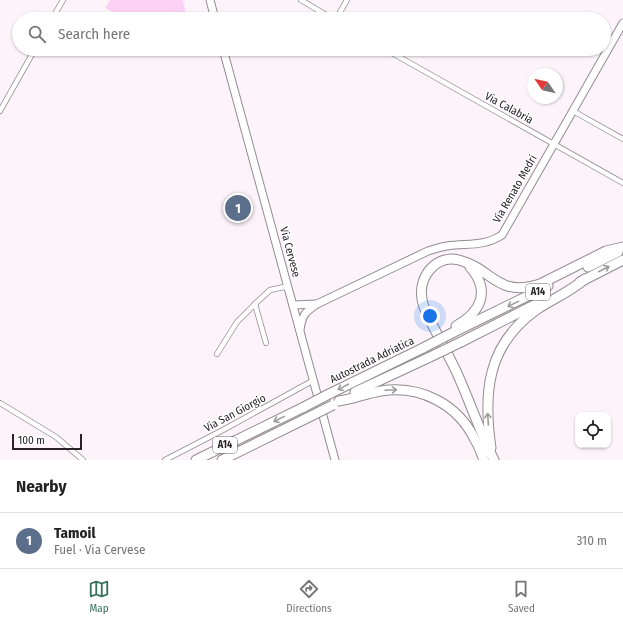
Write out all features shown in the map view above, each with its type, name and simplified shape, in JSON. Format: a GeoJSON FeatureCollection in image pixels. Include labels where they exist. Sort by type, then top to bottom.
{"type":"FeatureCollection","features":[{"type":"Feature","properties":{"kind":"highway"},"geometry":{"type":"LineString","coordinates":[[489,459],[483,438],[457,373],[424,309],[421,291],[422,282],[427,272],[441,261],[448,259],[459,260],[480,270],[498,283],[511,288],[529,288],[606,251],[623,248]]}},
{"type":"Feature","properties":{"kind":"highway","name":"Autostrada Adriatica"},"geometry":{"type":"LineString","coordinates":[[196,460],[304,407],[451,331],[623,248]]}},
{"type":"Feature","properties":{"kind":"highway","name":"Autostrada Adriatica"},"geometry":{"type":"LineString","coordinates":[[222,460],[305,419],[363,388],[461,342],[623,260]]}},
{"type":"Feature","properties":{"kind":"highway"},"geometry":{"type":"LineString","coordinates":[[451,331],[471,316],[481,301],[482,289],[480,282],[477,275],[467,263]]}},
{"type":"Feature","properties":{"kind":"highway"},"geometry":{"type":"LineString","coordinates":[[489,459],[487,411],[490,382],[499,350],[510,334],[523,320],[537,309],[576,287],[585,279]]}},
{"type":"Feature","properties":{"kind":"highway"},"geometry":{"type":"LineString","coordinates":[[336,403],[382,390],[412,390],[427,394],[440,400],[454,411],[489,459]]}},
{"type":"Feature","properties":{"kind":"street"},"geometry":{"type":"LineString","coordinates":[[56,12],[63,0]]}},
{"type":"Feature","properties":{"kind":"street"},"geometry":{"type":"LineString","coordinates":[[210,0],[213,12]]}},
{"type":"Feature","properties":{"kind":"street"},"geometry":{"type":"LineString","coordinates":[[301,0],[322,12]]}},
{"type":"Feature","properties":{"kind":"street"},"geometry":{"type":"LineString","coordinates":[[339,12],[347,0]]}},
{"type":"Feature","properties":{"kind":"street","name":"Via Renato Medri"},"geometry":{"type":"LineString","coordinates":[[611,43],[623,22]]}},
{"type":"Feature","properties":{"kind":"street"},"geometry":{"type":"LineString","coordinates":[[0,112],[31,56]]}},
{"type":"Feature","properties":{"kind":"street","name":"Via Cervese"},"geometry":{"type":"LineString","coordinates":[[225,56],[335,460]]}},
{"type":"Feature","properties":{"kind":"street","name":"Via Calabria"},"geometry":{"type":"LineString","coordinates":[[397,56],[623,183]]}},
{"type":"Feature","properties":{"kind":"street","name":"Via Renato Medri"},"geometry":{"type":"LineString","coordinates":[[300,330],[301,319],[304,314],[317,304],[428,251],[446,246],[480,244],[492,241],[502,235],[604,56]]}},
{"type":"Feature","properties":{"kind":"street"},"geometry":{"type":"LineString","coordinates":[[573,111],[623,139]]}},
{"type":"Feature","properties":{"kind":"street"},"geometry":{"type":"LineString","coordinates":[[217,354],[237,322],[270,290],[284,287],[288,288]]}},
{"type":"Feature","properties":{"kind":"street"},"geometry":{"type":"LineString","coordinates":[[255,304],[266,343]]}},
{"type":"Feature","properties":{"kind":"street","name":"Via Renato Medri"},"geometry":{"type":"LineString","coordinates":[[294,305],[317,304]]}},
{"type":"Feature","properties":{"kind":"street","name":"Via San Giorgio"},"geometry":{"type":"LineString","coordinates":[[165,460],[314,380]]}},
{"type":"Feature","properties":{"kind":"street"},"geometry":{"type":"LineString","coordinates":[[0,403],[56,437],[83,460]]}},
{"type":"Feature","properties":{"kind":"shaded area"},"geometry":{"type":"Polygon","coordinates":[[[110,0],[183,0],[186,12],[112,12],[105,8],[110,0]]]}},
{"type":"Feature","properties":{"kind":"place","name":"Tamoil"},"geometry":{"type":"Point","coordinates":[238,208]}}]}
